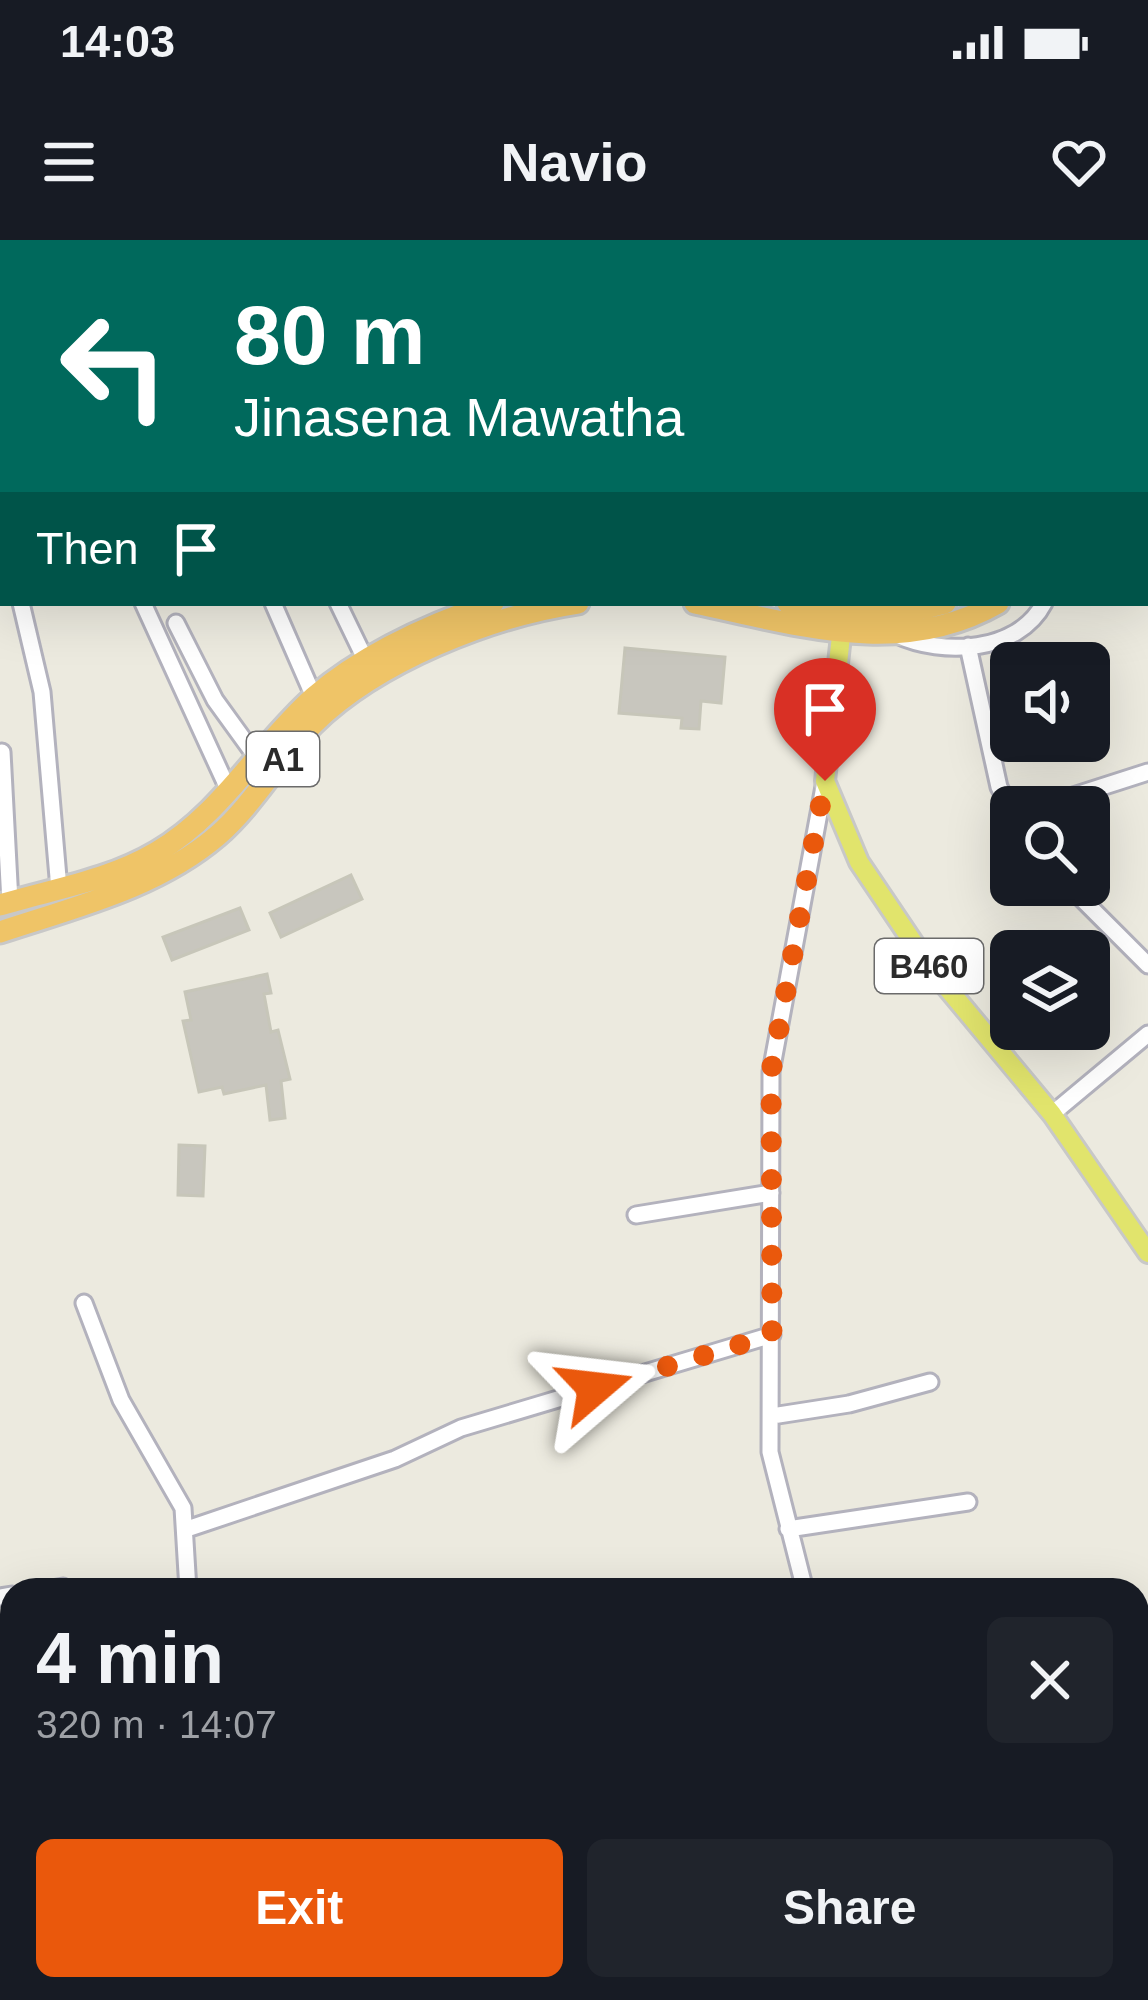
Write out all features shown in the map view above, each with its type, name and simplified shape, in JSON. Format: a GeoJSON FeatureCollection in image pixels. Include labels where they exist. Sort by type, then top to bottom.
{"type":"FeatureCollection","features":[{"type":"Feature","properties":{"kind":"highway","name":"A1"},"geometry":{"type":"LineString","coordinates":[[5,903],[112,875],[158,852],[230,791],[314,697],[487,606]]}},
{"type":"Feature","properties":{"kind":"highway","name":"A1"},"geometry":{"type":"LineString","coordinates":[[0,932],[167,871],[219,834],[315,722],[369,669],[469,631],[566,606]]}},
{"type":"Feature","properties":{"kind":"highway"},"geometry":{"type":"LineString","coordinates":[[716,606],[843,623],[933,606]]}},
{"type":"Feature","properties":{"kind":"highway"},"geometry":{"type":"LineString","coordinates":[[796,606],[843,623]]}},
{"type":"Feature","properties":{"kind":"highway"},"geometry":{"type":"LineString","coordinates":[[891,617],[948,624],[991,606]]}},
{"type":"Feature","properties":{"kind":"main road","name":"B460"},"geometry":{"type":"LineString","coordinates":[[843,623],[825,781],[859,862],[928,966],[1052,1114],[1148,1253]]}},
{"type":"Feature","properties":{"kind":"street"},"geometry":{"type":"LineString","coordinates":[[22,606],[42,692],[58,889]]}},
{"type":"Feature","properties":{"kind":"street"},"geometry":{"type":"LineString","coordinates":[[144,606],[230,791]]}},
{"type":"Feature","properties":{"kind":"street"},"geometry":{"type":"LineString","coordinates":[[274,606],[314,697]]}},
{"type":"Feature","properties":{"kind":"street"},"geometry":{"type":"LineString","coordinates":[[339,606],[369,669]]}},
{"type":"Feature","properties":{"kind":"street"},"geometry":{"type":"LineString","coordinates":[[891,617],[920,645],[968,646],[1012,635],[1041,606]]}},
{"type":"Feature","properties":{"kind":"street"},"geometry":{"type":"LineString","coordinates":[[176,623],[215,700],[257,758]]}},
{"type":"Feature","properties":{"kind":"street"},"geometry":{"type":"LineString","coordinates":[[968,646],[979,709],[1003,786]]}},
{"type":"Feature","properties":{"kind":"street"},"geometry":{"type":"LineString","coordinates":[[2,752],[5,903]]}},
{"type":"Feature","properties":{"kind":"street"},"geometry":{"type":"LineString","coordinates":[[1104,786],[1148,772]]}},
{"type":"Feature","properties":{"kind":"street"},"geometry":{"type":"LineString","coordinates":[[802,1578],[770,1452],[771,1072],[825,781]]}},
{"type":"Feature","properties":{"kind":"street"},"geometry":{"type":"LineString","coordinates":[[1089,906],[1148,964]]}},
{"type":"Feature","properties":{"kind":"street"},"geometry":{"type":"LineString","coordinates":[[1052,1114],[1148,1034]]}},
{"type":"Feature","properties":{"kind":"street"},"geometry":{"type":"LineString","coordinates":[[636,1215],[771,1192]]}},
{"type":"Feature","properties":{"kind":"street"},"geometry":{"type":"LineString","coordinates":[[84,1303],[121,1400],[183,1508],[188,1578]]}},
{"type":"Feature","properties":{"kind":"street"},"geometry":{"type":"LineString","coordinates":[[188,1529],[394,1459],[461,1428],[772,1335]]}},
{"type":"Feature","properties":{"kind":"street"},"geometry":{"type":"LineString","coordinates":[[772,1416],[848,1404],[930,1382]]}},
{"type":"Feature","properties":{"kind":"street"},"geometry":{"type":"LineString","coordinates":[[788,1529],[968,1502]]}},
{"type":"Feature","properties":{"kind":"building"},"geometry":{"type":"Polygon","coordinates":[[[625,648],[725,657],[721,703],[701,701],[699,729],[681,728],[682,718],[619,713],[625,648]]]}},
{"type":"Feature","properties":{"kind":"building"},"geometry":{"type":"Polygon","coordinates":[[[351,875],[362,899],[281,937],[270,913],[351,875]]]}},
{"type":"Feature","properties":{"kind":"building"},"geometry":{"type":"Polygon","coordinates":[[[240,908],[249,930],[172,960],[163,937],[240,908]]]}},
{"type":"Feature","properties":{"kind":"building"},"geometry":{"type":"Polygon","coordinates":[[[267,974],[271,993],[264,994],[271,1032],[278,1030],[290,1079],[281,1081],[285,1118],[270,1120],[266,1085],[224,1094],[222,1087],[199,1092],[183,1021],[191,1020],[185,992],[267,974]]]}},
{"type":"Feature","properties":{"kind":"building"},"geometry":{"type":"Polygon","coordinates":[[[179,1145],[205,1146],[203,1196],[178,1195],[179,1145]]]}},
{"type":"Feature","properties":{"kind":"route"},"geometry":{"type":"LineString","coordinates":[[595,1388],[772,1335],[771,1072],[825,781]]}}]}
